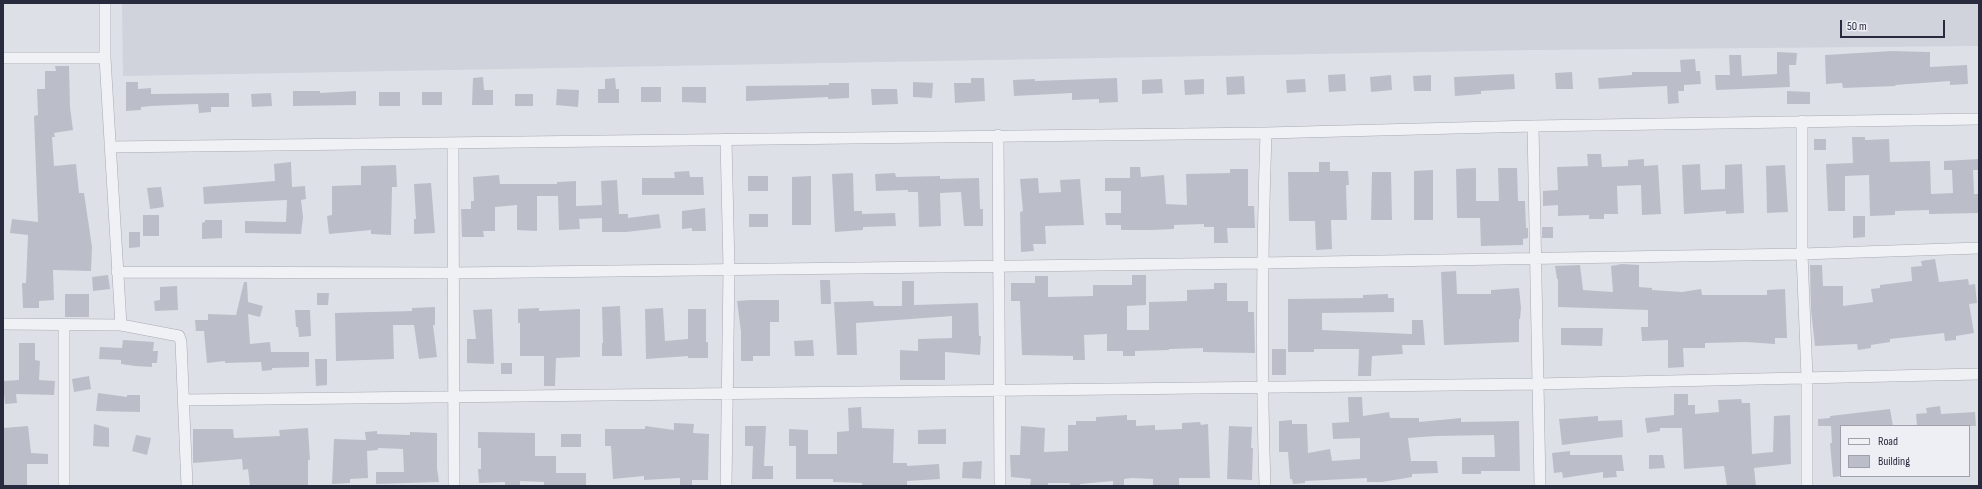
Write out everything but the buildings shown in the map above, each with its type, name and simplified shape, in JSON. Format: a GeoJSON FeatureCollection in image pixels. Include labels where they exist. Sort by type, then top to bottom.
{"type":"FeatureCollection","features":[{"type":"Feature","properties":{"kind":"street"},"geometry":{"type":"LineString","coordinates":[[105,3],[105,58],[121,325]]}},
{"type":"Feature","properties":{"kind":"street"},"geometry":{"type":"LineString","coordinates":[[3,58],[105,58]]}},
{"type":"Feature","properties":{"kind":"street"},"geometry":{"type":"LineString","coordinates":[[110,147],[998,135],[1266,133],[1533,126],[1979,119]]}},
{"type":"Feature","properties":{"kind":"street"},"geometry":{"type":"LineString","coordinates":[[1802,121],[1802,254],[1807,377],[1807,486]]}},
{"type":"Feature","properties":{"kind":"street"},"geometry":{"type":"LineString","coordinates":[[1533,126],[1540,486]]}},
{"type":"Feature","properties":{"kind":"street"},"geometry":{"type":"LineString","coordinates":[[1266,133],[1262,263],[1262,388],[1266,486]]}},
{"type":"Feature","properties":{"kind":"street"},"geometry":{"type":"LineString","coordinates":[[998,135],[997,266],[1000,486]]}},
{"type":"Feature","properties":{"kind":"street"},"geometry":{"type":"LineString","coordinates":[[726,139],[729,269],[726,486]]}},
{"type":"Feature","properties":{"kind":"street"},"geometry":{"type":"LineString","coordinates":[[453,143],[454,486]]}},
{"type":"Feature","properties":{"kind":"street"},"geometry":{"type":"LineString","coordinates":[[117,272],[454,273],[1262,263],[1536,257],[1802,254],[1979,248]]}},
{"type":"Feature","properties":{"kind":"street"},"geometry":{"type":"LineString","coordinates":[[3,324],[121,325],[179,336],[181,342],[187,486]]}},
{"type":"Feature","properties":{"kind":"street"},"geometry":{"type":"LineString","coordinates":[[64,325],[64,486]]}},
{"type":"Feature","properties":{"kind":"street"},"geometry":{"type":"LineString","coordinates":[[184,400],[1262,388],[1537,384],[1979,374]]}},
{"type":"Feature","properties":{"kind":"shaded area"},"geometry":{"type":"Polygon","coordinates":[[[122,3],[1979,3],[1979,46],[1534,50],[123,76],[122,3]]]}}]}
